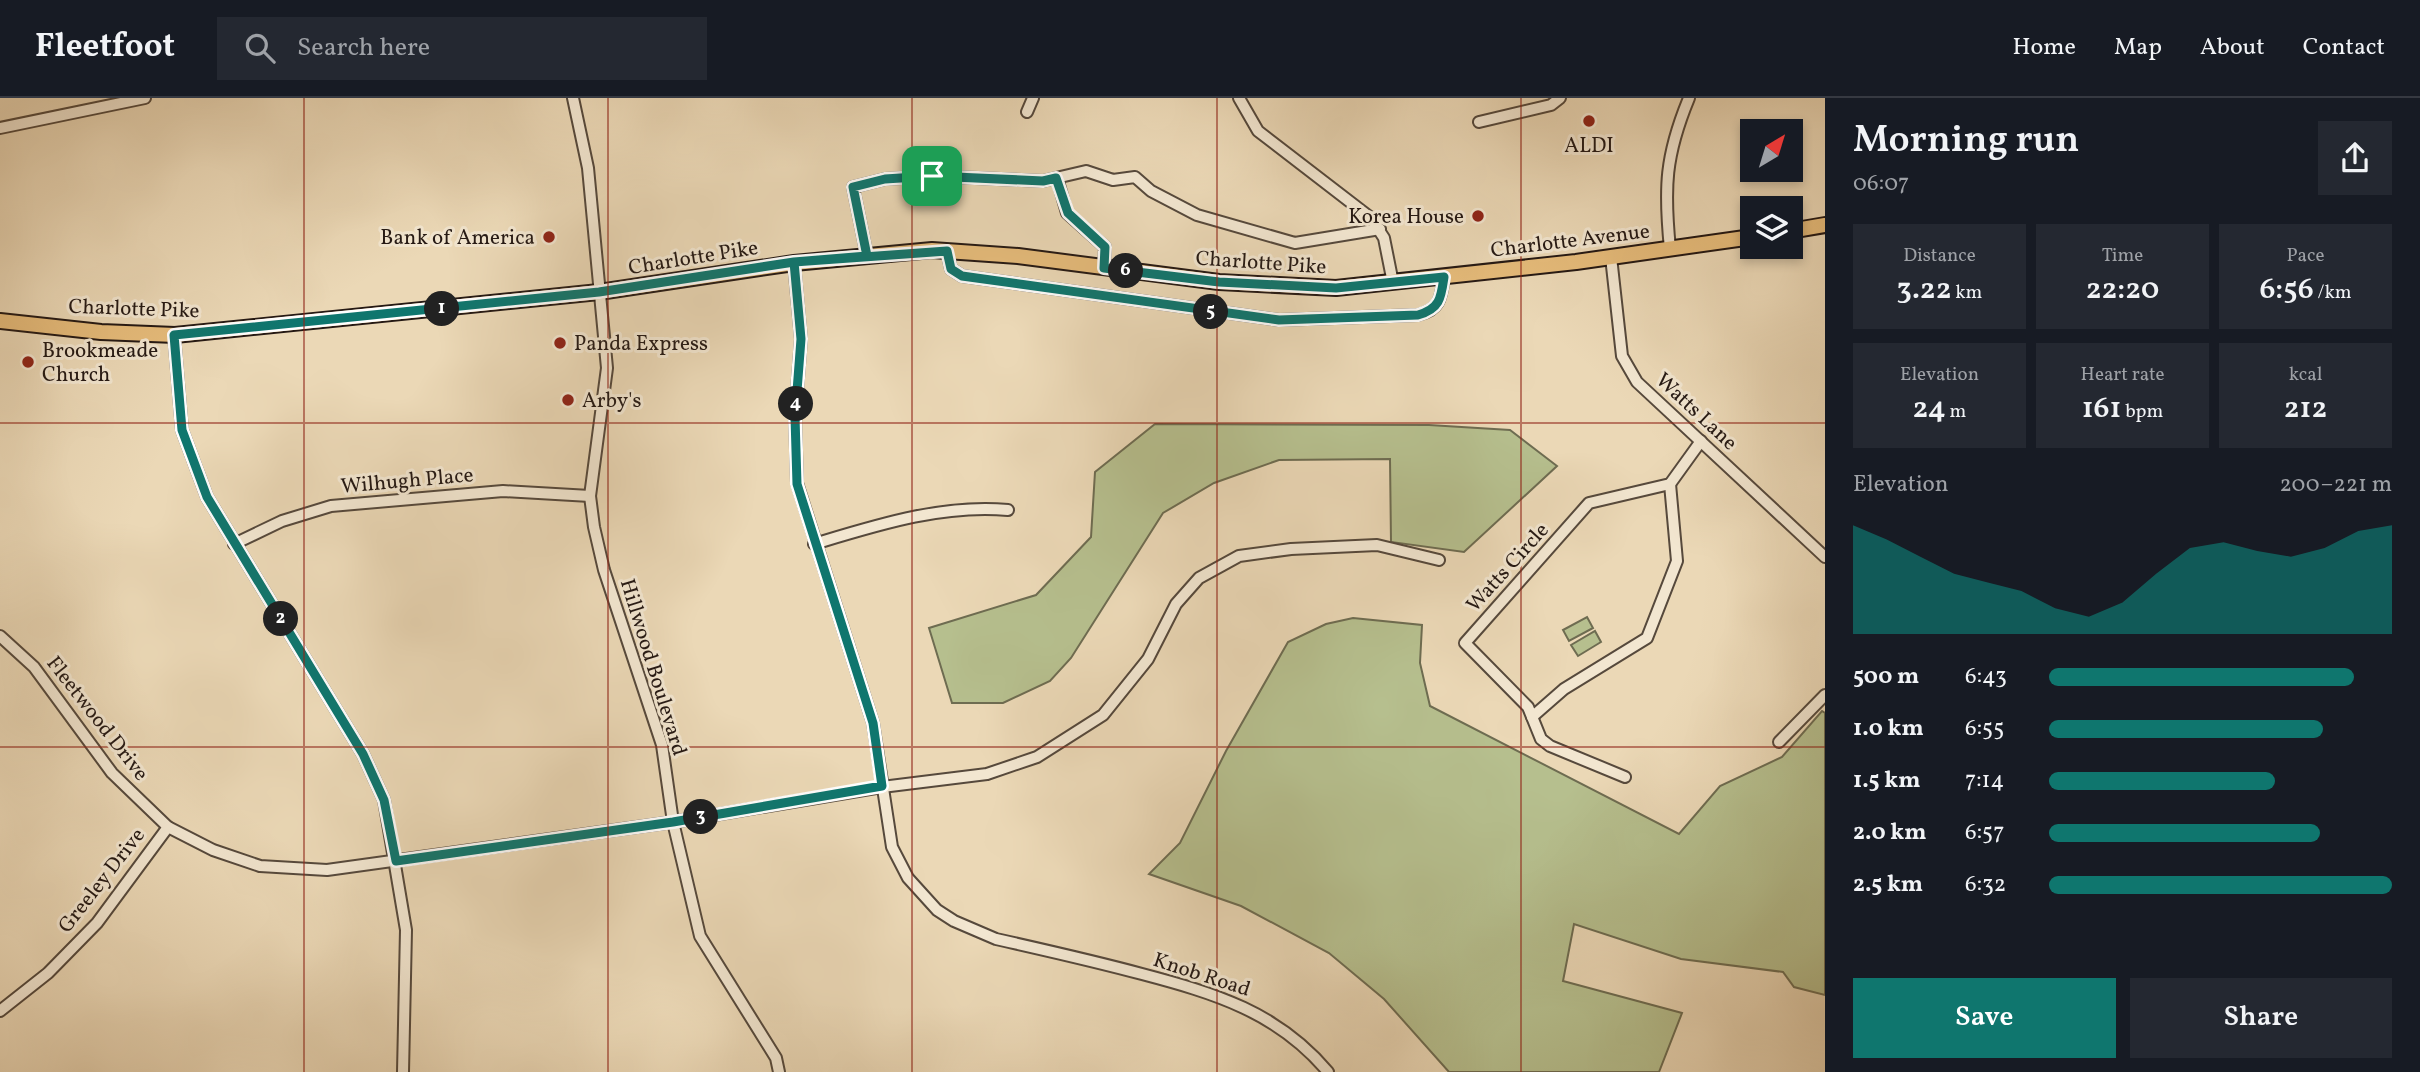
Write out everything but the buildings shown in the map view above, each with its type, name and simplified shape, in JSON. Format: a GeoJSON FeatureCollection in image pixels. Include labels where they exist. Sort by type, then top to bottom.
{"type":"FeatureCollection","features":[{"type":"Feature","properties":{"kind":"main road"},"geometry":{"type":"LineString","coordinates":[[1803,228],[1825,225]]}},
{"type":"Feature","properties":{"kind":"main road","name":"Charlotte Avenue"},"geometry":{"type":"LineString","coordinates":[[1393,283],[1670,250],[1740,239]]}},
{"type":"Feature","properties":{"kind":"main road","name":"Charlotte Pike"},"geometry":{"type":"LineString","coordinates":[[0,321],[101,332],[174,335],[599,292],[794,262],[947,251],[1018,256],[1258,284],[1336,288],[1393,283]]}},
{"type":"Feature","properties":{"kind":"street"},"geometry":{"type":"LineString","coordinates":[[0,128],[145,98]]}},
{"type":"Feature","properties":{"kind":"street","name":"Hillwood Boulevard"},"geometry":{"type":"LineString","coordinates":[[573,98],[588,168],[607,368],[590,496],[604,570],[662,745],[673,822],[700,936],[776,1058],[779,1072]]}},
{"type":"Feature","properties":{"kind":"street"},"geometry":{"type":"LineString","coordinates":[[1027,111],[1033,98]]}},
{"type":"Feature","properties":{"kind":"street"},"geometry":{"type":"LineString","coordinates":[[1239,98],[1258,131],[1358,206],[1380,229],[1393,283]]}},
{"type":"Feature","properties":{"kind":"street"},"geometry":{"type":"LineString","coordinates":[[1479,122],[1551,104],[1560,98]]}},
{"type":"Feature","properties":{"kind":"street"},"geometry":{"type":"LineString","coordinates":[[1670,250],[1665,181],[1676,130],[1689,98]]}},
{"type":"Feature","properties":{"kind":"street"},"geometry":{"type":"LineString","coordinates":[[867,256],[853,187],[885,179],[932,176],[1043,181],[1086,171],[1113,180],[1135,177],[1151,191],[1198,215],[1294,243],[1380,229]]}},
{"type":"Feature","properties":{"kind":"street"},"geometry":{"type":"LineString","coordinates":[[1056,178],[1068,213],[1105,247],[1104,268]]}},
{"type":"Feature","properties":{"kind":"street"},"geometry":{"type":"LineString","coordinates":[[947,251],[951,269],[962,276],[1279,320],[1418,315],[1431,312],[1441,301],[1444,277]]}},
{"type":"Feature","properties":{"kind":"street","name":"Watts Lane"},"geometry":{"type":"LineString","coordinates":[[1611,257],[1622,356],[1637,382],[1825,557]]}},
{"type":"Feature","properties":{"kind":"street","name":"Knob Road"},"geometry":{"type":"LineString","coordinates":[[794,262],[801,339],[795,454],[797,484],[873,723],[892,847],[908,878],[937,910],[954,922],[996,939],[1085,958],[1187,985],[1237,1002],[1300,1045],[1328,1072]]}},
{"type":"Feature","properties":{"kind":"street"},"geometry":{"type":"LineString","coordinates":[[174,335],[182,430],[207,497],[363,754],[384,800],[406,930],[403,1072]]}},
{"type":"Feature","properties":{"kind":"street"},"geometry":{"type":"LineString","coordinates":[[1532,717],[1564,689],[1647,638],[1677,561],[1670,484],[1702,441]]}},
{"type":"Feature","properties":{"kind":"street","name":"Watts Circle"},"geometry":{"type":"LineString","coordinates":[[1625,777],[1550,746],[1541,738],[1528,707],[1465,643],[1589,503],[1670,484]]}},
{"type":"Feature","properties":{"kind":"street","name":"Wilhugh Place"},"geometry":{"type":"LineString","coordinates":[[234,544],[282,521],[331,506],[503,491],[590,496]]}},
{"type":"Feature","properties":{"kind":"street"},"geometry":{"type":"LineString","coordinates":[[814,544],[886,522],[937,513],[1008,510]]}},
{"type":"Feature","properties":{"kind":"street","name":"Fleetwood Drive"},"geometry":{"type":"LineString","coordinates":[[0,636],[34,667],[112,773],[168,827],[213,850],[260,866],[327,870],[673,822],[882,786],[987,774],[1037,757],[1103,715],[1148,659],[1176,604],[1199,578],[1239,556],[1291,548],[1377,545],[1439,560]]}},
{"type":"Feature","properties":{"kind":"street"},"geometry":{"type":"LineString","coordinates":[[1779,741],[1825,695]]}},
{"type":"Feature","properties":{"kind":"street","name":"Greeley Drive"},"geometry":{"type":"LineString","coordinates":[[0,1012],[48,973],[97,923],[168,827]]}},
{"type":"Feature","properties":{"kind":"green space"},"geometry":{"type":"Polygon","coordinates":[[[1155,424],[1429,425],[1510,430],[1557,466],[1464,552],[1391,542],[1390,459],[1279,460],[1214,483],[1163,513],[1071,658],[1050,681],[1003,703],[952,703],[929,628],[1036,595],[1091,537],[1095,472],[1155,424]]]}},
{"type":"Feature","properties":{"kind":"green space"},"geometry":{"type":"Polygon","coordinates":[[[1587,617],[1593,628],[1569,641],[1563,630],[1587,617]]]}},
{"type":"Feature","properties":{"kind":"green space"},"geometry":{"type":"Polygon","coordinates":[[[1353,618],[1422,625],[1420,663],[1430,706],[1679,834],[1720,786],[1782,757],[1822,711],[1825,713],[1825,995],[1794,987],[1783,972],[1681,959],[1574,924],[1563,981],[1682,1013],[1659,1072],[1449,1072],[1384,999],[1329,953],[1241,906],[1149,874],[1180,843],[1226,751],[1288,642],[1326,624],[1353,618]]]}},
{"type":"Feature","properties":{"kind":"green space"},"geometry":{"type":"Polygon","coordinates":[[[1595,631],[1601,642],[1578,656],[1571,645],[1595,631]]]}},
{"type":"Feature","properties":{"kind":"place","name":"ALDI"},"geometry":{"type":"Point","coordinates":[1589,121]}},
{"type":"Feature","properties":{"kind":"place","name":"Korea House"},"geometry":{"type":"Point","coordinates":[1478,216]}},
{"type":"Feature","properties":{"kind":"place","name":"Bank of America"},"geometry":{"type":"Point","coordinates":[549,237]}},
{"type":"Feature","properties":{"kind":"place","name":"Panda Express"},"geometry":{"type":"Point","coordinates":[560,343]}},
{"type":"Feature","properties":{"kind":"place","name":"Brookmeade Church"},"geometry":{"type":"Point","coordinates":[28,362]}},
{"type":"Feature","properties":{"kind":"place","name":"Arby's"},"geometry":{"type":"Point","coordinates":[568,400]}},
{"type":"Feature","properties":{"kind":"route"},"geometry":{"type":"LineString","coordinates":[[932,176],[885,179],[853,187],[867,256],[794,262],[599,292],[174,335],[182,430],[207,497],[363,754],[384,800],[396,861],[673,822],[882,786],[873,723],[797,484],[795,417],[801,339],[794,262],[947,251],[951,269],[962,276],[1138,303],[1279,320],[1418,315],[1431,312],[1441,301],[1444,277],[1336,288],[1219,282],[1104,268],[1105,247],[1068,213],[1056,178],[1043,181],[932,176]]}}]}
